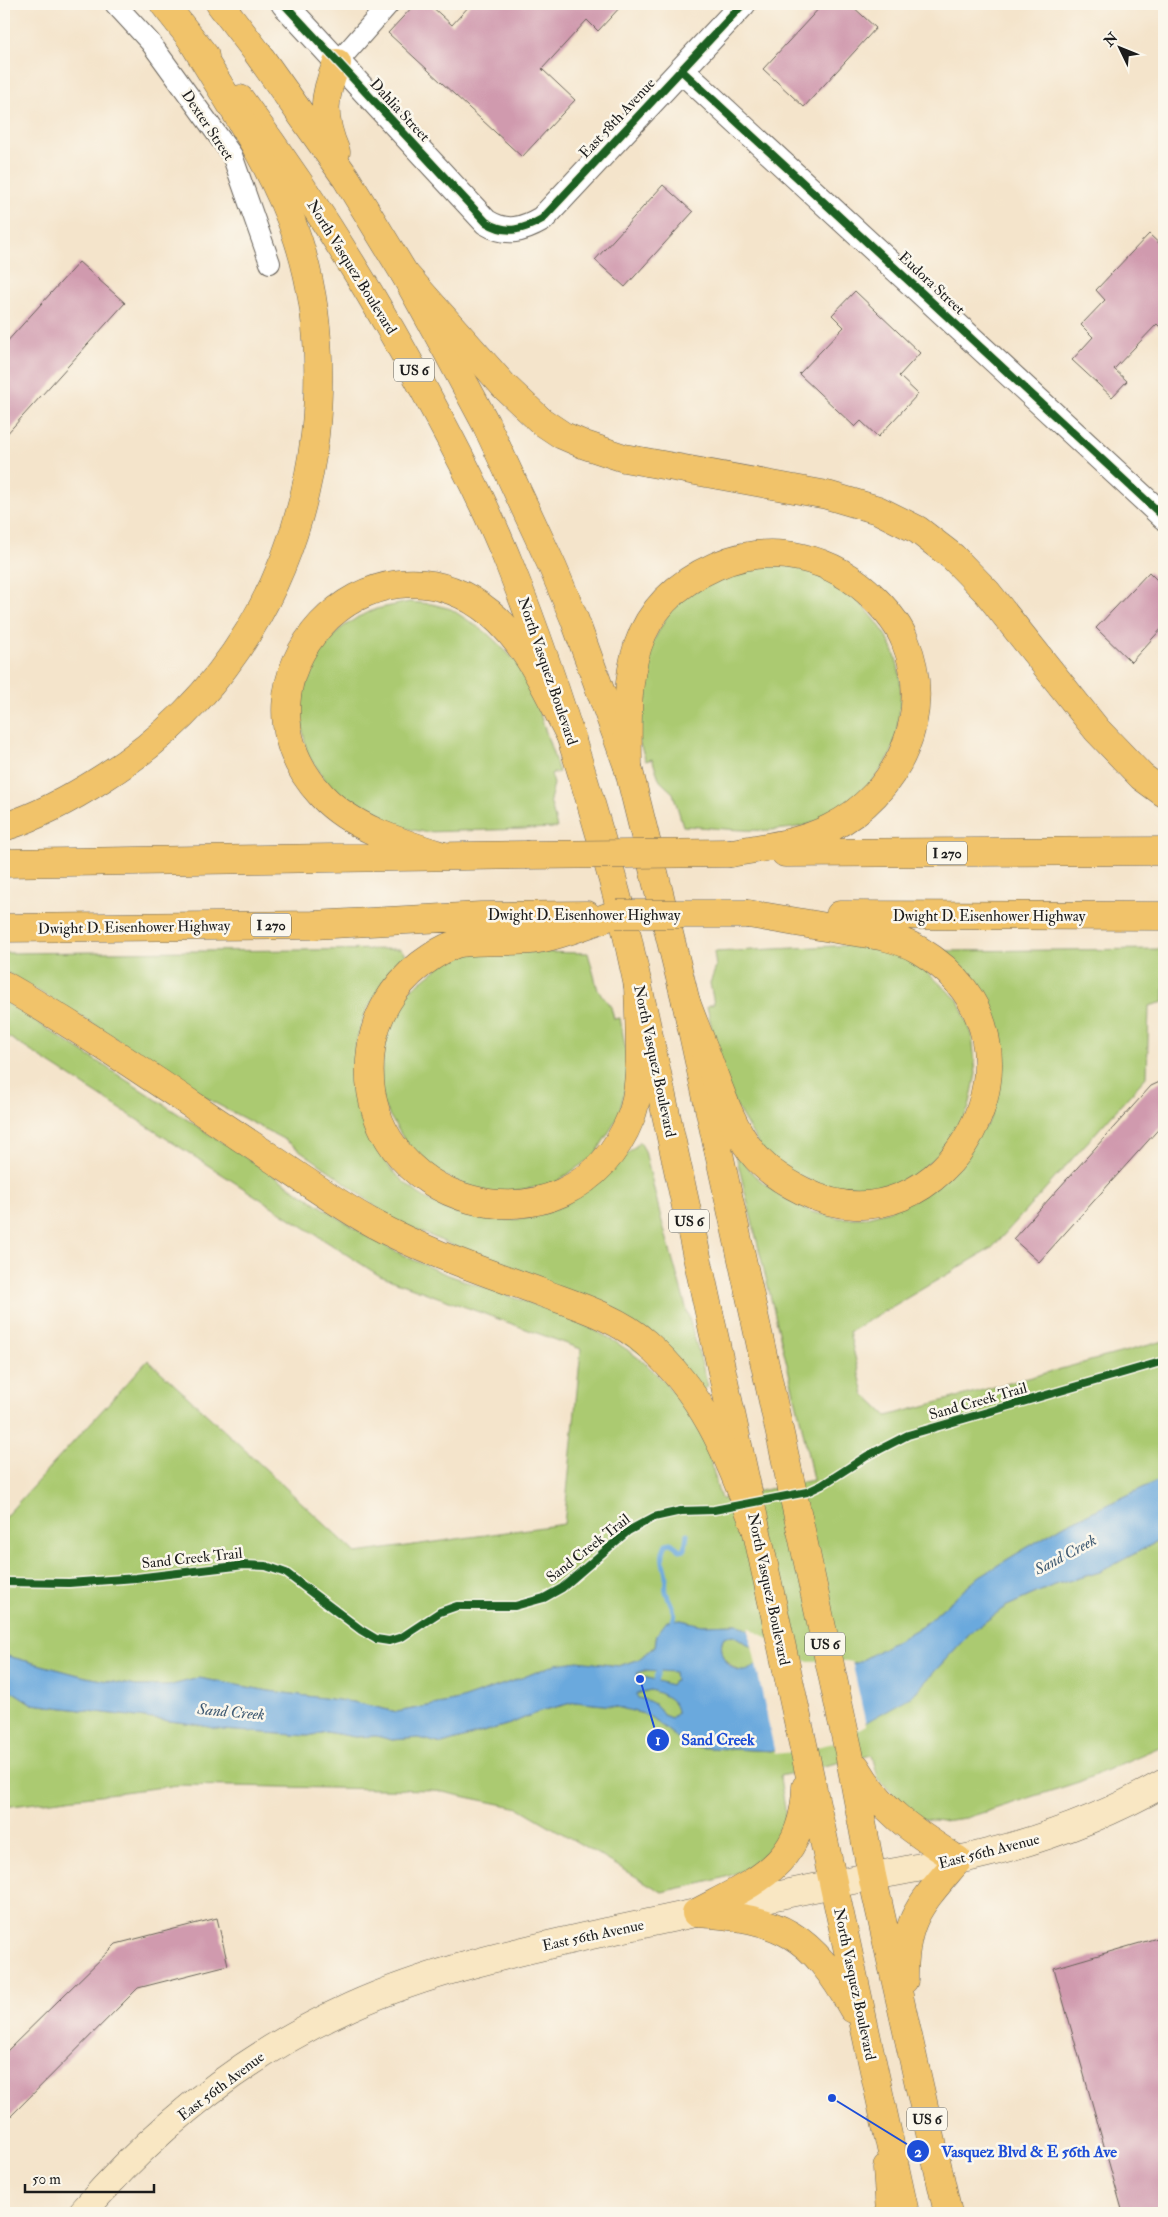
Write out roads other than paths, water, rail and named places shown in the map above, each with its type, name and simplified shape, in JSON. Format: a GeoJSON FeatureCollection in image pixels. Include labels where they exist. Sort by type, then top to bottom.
{"type":"FeatureCollection","features":[{"type":"Feature","properties":{"kind":"main road","name":"North Vasquez Boulevard"},"geometry":{"type":"LineString","coordinates":[[164,4],[265,134],[349,259],[404,350],[455,448],[510,565],[572,739],[606,851],[638,984],[738,1467],[755,1526],[905,2213]]}},
{"type":"Feature","properties":{"kind":"main road","name":"US 6"},"geometry":{"type":"LineString","coordinates":[[220,4],[256,50],[356,194],[404,273],[486,424],[553,568],[577,627],[628,767],[686,1002],[849,1753],[872,1876],[948,2213]]}},
{"type":"Feature","properties":{"kind":"main road"},"geometry":{"type":"LineString","coordinates":[[4,827],[47,810],[82,792],[150,746],[179,719],[222,670],[250,632],[294,538],[305,496],[317,411],[318,367],[309,283],[298,240],[280,194],[252,142],[190,37]]}},
{"type":"Feature","properties":{"kind":"main road"},"geometry":{"type":"LineString","coordinates":[[337,63],[328,85],[325,112],[334,147],[356,194]]}},
{"type":"Feature","properties":{"kind":"main road"},"geometry":{"type":"LineString","coordinates":[[404,273],[504,386],[542,421],[562,435],[603,452],[624,458],[781,486],[855,502],[878,510],[918,530],[953,557],[987,592],[1097,730],[1142,777],[1164,793]]}},
{"type":"Feature","properties":{"kind":"main road"},"geometry":{"type":"LineString","coordinates":[[628,767],[627,701],[634,657],[646,626],[662,604],[688,580],[726,561],[744,556],[771,553],[817,560],[842,572],[864,587],[894,620],[905,640],[914,671],[916,704],[911,734],[901,760],[884,786],[868,802],[831,828],[793,842],[730,853]]}},
{"type":"Feature","properties":{"kind":"main road"},"geometry":{"type":"LineString","coordinates":[[443,856],[398,842],[373,831],[323,797],[305,776],[293,750],[287,727],[286,703],[291,673],[303,645],[322,621],[347,602],[368,592],[390,586],[421,585],[456,593],[489,612],[506,628],[522,649],[572,739]]}},
{"type":"Feature","properties":{"kind":"main road","name":"I 270"},"geometry":{"type":"LineString","coordinates":[[4,863],[526,855],[1164,851]]}},
{"type":"Feature","properties":{"kind":"main road","name":"Dwight D. Eisenhower Highway"},"geometry":{"type":"LineString","coordinates":[[4,928],[313,925],[481,916],[540,927],[616,914],[1019,917],[1164,916]]}},
{"type":"Feature","properties":{"kind":"main road"},"geometry":{"type":"LineString","coordinates":[[686,1002],[736,1130],[762,1164],[788,1184],[812,1196],[829,1201],[861,1204],[875,1203],[902,1195],[931,1179],[960,1150],[974,1128],[981,1112],[986,1095],[990,1062],[985,1035],[979,1018],[973,1005],[955,980],[939,964],[920,950],[893,938],[748,914]]}},
{"type":"Feature","properties":{"kind":"main road"},"geometry":{"type":"LineString","coordinates":[[540,927],[458,943],[433,956],[418,966],[395,989],[384,1006],[374,1030],[369,1062],[370,1079],[376,1111],[382,1126],[402,1157],[423,1178],[448,1193],[465,1199],[493,1204],[512,1204],[544,1199],[574,1187],[599,1167],[612,1151],[630,1118],[634,1106],[638,1068],[638,984]]}},
{"type":"Feature","properties":{"kind":"main road"},"geometry":{"type":"LineString","coordinates":[[4,985],[76,1029],[375,1225],[450,1259],[582,1308],[630,1331],[646,1342],[693,1392],[738,1467]]}},
{"type":"Feature","properties":{"kind":"main road"},"geometry":{"type":"LineString","coordinates":[[849,1753],[873,1795],[892,1814],[958,1860],[922,1902],[913,1917],[908,1933],[904,1957],[904,1985],[910,2039]]}},
{"type":"Feature","properties":{"kind":"main road"},"geometry":{"type":"LineString","coordinates":[[696,1913],[753,1883],[785,1856],[799,1831],[804,1815],[806,1756]]}},
{"type":"Feature","properties":{"kind":"main road","name":"East 56th Avenue"},"geometry":{"type":"LineString","coordinates":[[82,2213],[143,2148],[204,2096],[269,2050],[341,2011],[374,1996],[481,1961],[696,1913],[958,1860],[1035,1840],[1074,1827],[1118,1808],[1164,1783]]}},
{"type":"Feature","properties":{"kind":"main road"},"geometry":{"type":"LineString","coordinates":[[696,1913],[746,1918],[764,1923],[792,1935],[821,1959],[837,1980],[864,2029]]}},
{"type":"Feature","properties":{"kind":"main road"},"geometry":{"type":"LineString","coordinates":[[885,2122],[890,2213]]}},
{"type":"Feature","properties":{"kind":"street","name":"Dexter Street"},"geometry":{"type":"LineString","coordinates":[[115,4],[150,42],[232,155],[270,263]]}},
{"type":"Feature","properties":{"kind":"street","name":"Dahlia Street"},"geometry":{"type":"LineString","coordinates":[[284,4],[469,205],[486,222],[500,229]]}},
{"type":"Feature","properties":{"kind":"street"},"geometry":{"type":"LineString","coordinates":[[337,63],[389,4]]}},
{"type":"Feature","properties":{"kind":"street","name":"East 58th Avenue"},"geometry":{"type":"LineString","coordinates":[[500,229],[514,231],[527,228],[542,218],[743,4]]}},
{"type":"Feature","properties":{"kind":"street","name":"Eudora Street"},"geometry":{"type":"LineString","coordinates":[[681,70],[1164,517]]}},
{"type":"Feature","properties":{"kind":"water"},"geometry":{"type":"Polygon","coordinates":[[[1164,1478],[1164,1538],[1100,1572],[1054,1585],[1005,1607],[970,1633],[912,1696],[833,1741],[774,1751],[689,1747],[648,1715],[613,1706],[575,1702],[541,1711],[510,1724],[442,1744],[419,1738],[392,1740],[376,1736],[355,1737],[326,1732],[308,1736],[223,1730],[194,1724],[32,1704],[4,1686],[4,1655],[86,1677],[136,1686],[168,1686],[199,1678],[269,1691],[353,1702],[397,1712],[459,1700],[556,1664],[578,1661],[619,1666],[639,1659],[655,1646],[657,1634],[667,1621],[681,1620],[702,1625],[737,1624],[806,1664],[857,1663],[921,1627],[980,1576],[1066,1524],[1164,1478]],[[733,1635],[724,1637],[722,1651],[725,1658],[729,1665],[735,1669],[742,1671],[750,1669],[758,1663],[754,1648],[733,1635]],[[645,1670],[637,1673],[638,1675],[671,1685],[675,1680],[674,1672],[645,1670]],[[650,1690],[636,1694],[638,1698],[656,1705],[663,1715],[671,1718],[677,1713],[674,1704],[659,1693],[650,1690]]]}},
{"type":"Feature","properties":{"kind":"waterway"},"geometry":{"type":"LineString","coordinates":[[672,1625],[674,1614],[666,1591],[663,1552],[666,1544],[671,1543],[680,1550],[685,1549],[687,1534]]}},
{"type":"Feature","properties":{"kind":"waterway"},"geometry":{"type":"LineString","coordinates":[[654,1684],[660,1665]]}},
{"type":"Feature","properties":{"kind":"place","name":"Sand Creek"},"geometry":{"type":"Point","coordinates":[640,1679]}},
{"type":"Feature","properties":{"kind":"place","name":"Vasquez Blvd & E 56th Ave"},"geometry":{"type":"Point","coordinates":[832,2098]}}]}
